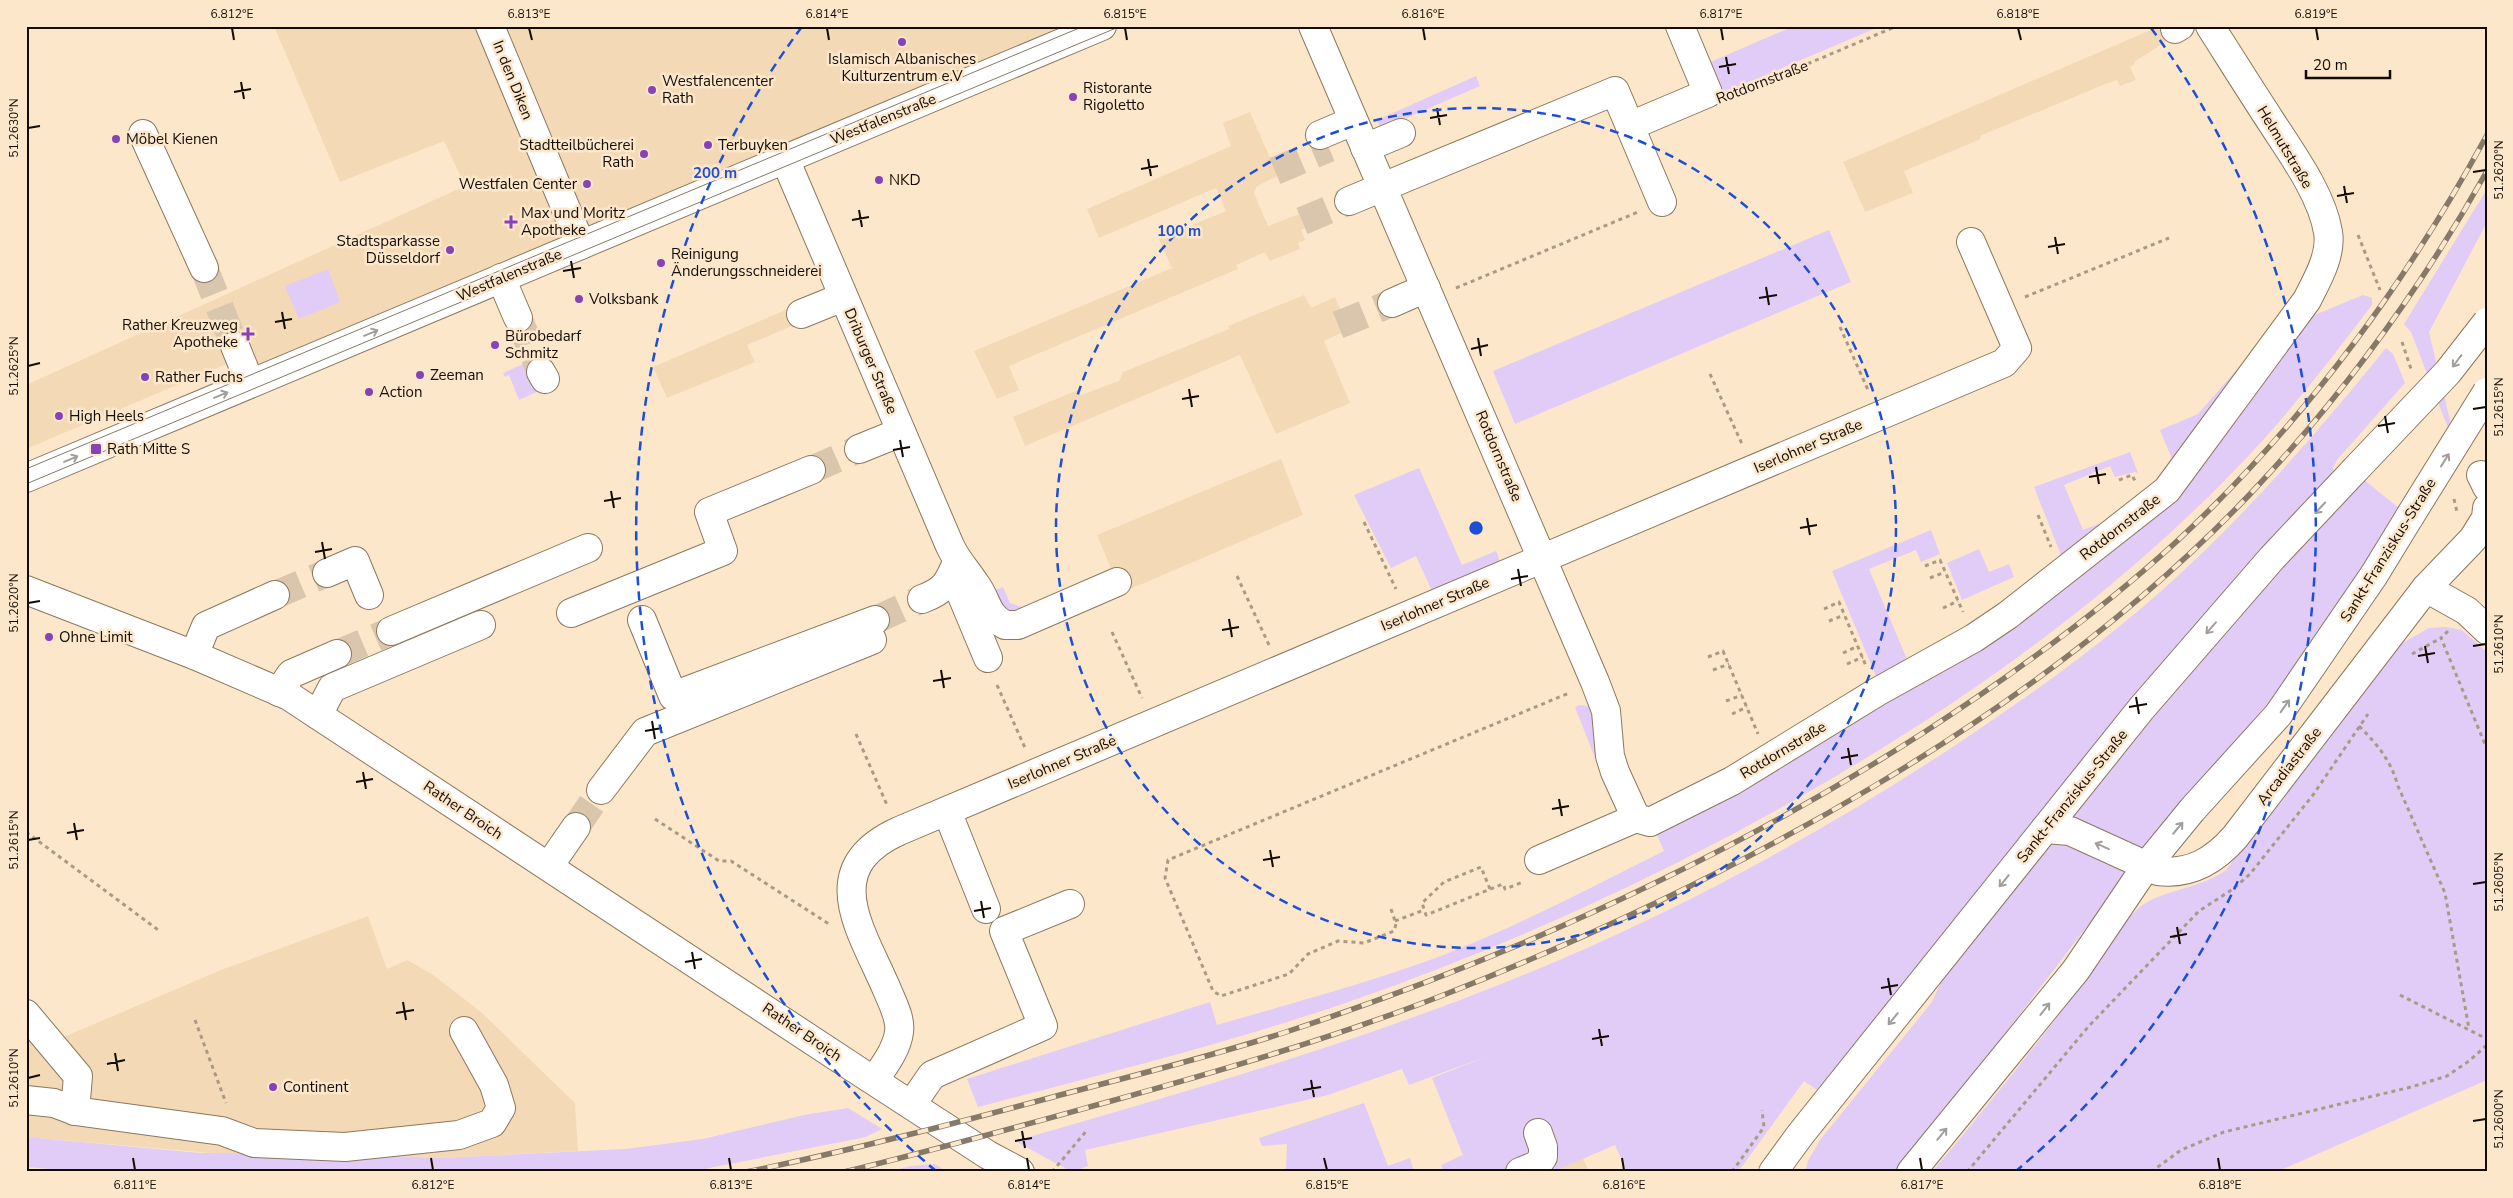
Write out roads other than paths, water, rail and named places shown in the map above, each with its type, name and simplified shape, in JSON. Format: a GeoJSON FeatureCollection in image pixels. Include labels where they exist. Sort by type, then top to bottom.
{"type":"FeatureCollection","features":[{"type":"Feature","properties":{"kind":"street","name":"In den Diken"},"geometry":{"type":"LineString","coordinates":[[490,26],[581,245]]}},
{"type":"Feature","properties":{"kind":"street","name":"Westfalenstraße"},"geometry":{"type":"LineString","coordinates":[[26,478],[1102,26]]}},
{"type":"Feature","properties":{"kind":"street","name":"Rotdornstraße"},"geometry":{"type":"LineString","coordinates":[[1313,26],[1595,682],[1606,711],[1610,756],[1615,772],[1636,818],[1650,822],[1769,760],[1877,692],[1974,638],[2008,615],[2167,490],[2307,300],[2319,277]]}},
{"type":"Feature","properties":{"kind":"street","name":"Rotdornstraße"},"geometry":{"type":"LineString","coordinates":[[1630,126],[1708,93],[1680,26]]}},
{"type":"Feature","properties":{"kind":"street","name":"Helmutstraße"},"geometry":{"type":"LineString","coordinates":[[2210,26],[2296,161],[2319,204],[2328,232],[2327,251],[2319,277]]}},
{"type":"Feature","properties":{"kind":"street"},"geometry":{"type":"LineString","coordinates":[[1349,202],[1615,91],[1662,202]]}},
{"type":"Feature","properties":{"kind":"street"},"geometry":{"type":"LineString","coordinates":[[1325,142],[1359,135],[1401,133]]}},
{"type":"Feature","properties":{"kind":"street"},"geometry":{"type":"LineString","coordinates":[[143,134],[204,268]]}},
{"type":"Feature","properties":{"kind":"street","name":"Driburger Straße"},"geometry":{"type":"LineString","coordinates":[[785,160],[957,562]]}},
{"type":"Feature","properties":{"kind":"street","name":"Iserlohner Straße"},"geometry":{"type":"LineString","coordinates":[[875,1079],[886,1063],[900,1031],[894,1005],[861,930],[850,893],[857,865],[868,851],[899,831],[2004,363],[2017,348],[1970,242]]}},
{"type":"Feature","properties":{"kind":"street"},"geometry":{"type":"LineString","coordinates":[[500,278],[518,318]]}},
{"type":"Feature","properties":{"kind":"street"},"geometry":{"type":"LineString","coordinates":[[1392,303],[1428,293]]}},
{"type":"Feature","properties":{"kind":"street"},"geometry":{"type":"LineString","coordinates":[[801,314],[843,297]]}},
{"type":"Feature","properties":{"kind":"street","name":"Sankt-Franziskus-Straße"},"geometry":{"type":"LineString","coordinates":[[1773,1172],[1800,1135],[2141,709],[2272,558],[2448,372],[2487,322]]}},
{"type":"Feature","properties":{"kind":"street"},"geometry":{"type":"LineString","coordinates":[[235,346],[250,383]]}},
{"type":"Feature","properties":{"kind":"street","name":"Sankt-Franziskus-Straße"},"geometry":{"type":"LineString","coordinates":[[1911,1172],[2076,970],[2146,865],[2192,810],[2278,715],[2352,608],[2487,392]]}},
{"type":"Feature","properties":{"kind":"street"},"geometry":{"type":"LineString","coordinates":[[859,449],[901,432]]}},
{"type":"Feature","properties":{"kind":"street"},"geometry":{"type":"LineString","coordinates":[[571,613],[723,551],[709,512],[811,470]]}},
{"type":"Feature","properties":{"kind":"street","name":"Arcadiastraße"},"geometry":{"type":"LineString","coordinates":[[2045,829],[2070,831],[2158,870],[2171,872],[2200,866],[2224,849],[2426,588],[2473,539],[2486,518],[2487,508]]}},
{"type":"Feature","properties":{"kind":"street"},"geometry":{"type":"LineString","coordinates":[[391,631],[588,548]]}},
{"type":"Feature","properties":{"kind":"street"},"geometry":{"type":"LineString","coordinates":[[327,573],[355,561],[369,596]]}},
{"type":"Feature","properties":{"kind":"street"},"geometry":{"type":"LineString","coordinates":[[957,562],[977,586],[989,613],[1005,625],[1018,625],[1117,582]]}},
{"type":"Feature","properties":{"kind":"street"},"geometry":{"type":"LineString","coordinates":[[922,599],[939,593],[950,579],[957,562]]}},
{"type":"Feature","properties":{"kind":"street"},"geometry":{"type":"LineString","coordinates":[[957,562],[959,588],[988,658]]}},
{"type":"Feature","properties":{"kind":"street"},"geometry":{"type":"LineString","coordinates":[[2426,588],[2467,611],[2487,630]]}},
{"type":"Feature","properties":{"kind":"street","name":"Rather Broich"},"geometry":{"type":"LineString","coordinates":[[26,590],[194,655],[279,692],[318,715],[988,1154],[1020,1172]]}},
{"type":"Feature","properties":{"kind":"street"},"geometry":{"type":"LineString","coordinates":[[194,655],[206,626],[275,595]]}},
{"type":"Feature","properties":{"kind":"street"},"geometry":{"type":"LineString","coordinates":[[601,790],[645,732],[874,630],[673,696],[642,620]]}},
{"type":"Feature","properties":{"kind":"street"},"geometry":{"type":"LineString","coordinates":[[318,715],[332,688],[481,625]]}},
{"type":"Feature","properties":{"kind":"street"},"geometry":{"type":"LineString","coordinates":[[279,692],[291,674],[337,654]]}},
{"type":"Feature","properties":{"kind":"street"},"geometry":{"type":"LineString","coordinates":[[947,811],[986,909]]}},
{"type":"Feature","properties":{"kind":"street"},"geometry":{"type":"LineString","coordinates":[[1536,869],[1636,818]]}},
{"type":"Feature","properties":{"kind":"street"},"geometry":{"type":"LineString","coordinates":[[549,866],[576,827]]}},
{"type":"Feature","properties":{"kind":"street"},"geometry":{"type":"LineString","coordinates":[[912,1104],[932,1075],[1042,1026],[1004,932],[1070,904]]}},
{"type":"Feature","properties":{"kind":"street"},"geometry":{"type":"LineString","coordinates":[[26,1014],[78,1076],[75,1110]]}},
{"type":"Feature","properties":{"kind":"street"},"geometry":{"type":"LineString","coordinates":[[26,1100],[54,1103],[75,1110],[222,1131],[254,1144],[345,1147],[459,1134],[492,1123],[501,1108],[494,1086],[464,1031]]}},
{"type":"Feature","properties":{"kind":"street"},"geometry":{"type":"LineString","coordinates":[[1520,1172],[1537,1165],[1543,1157],[1543,1147],[1538,1133]]}},
{"type":"Feature","properties":{"kind":"street"},"geometry":{"type":"LineString","coordinates":[[1798,1172],[1800,1135]]}},
{"type":"Feature","properties":{"kind":"tunnel"},"geometry":{"type":"LineString","coordinates":[[1275,171],[1329,148]]}},
{"type":"Feature","properties":{"kind":"tunnel"},"geometry":{"type":"LineString","coordinates":[[1302,221],[1349,201]]}},
{"type":"Feature","properties":{"kind":"tunnel"},"geometry":{"type":"LineString","coordinates":[[204,268],[235,346]]}},
{"type":"Feature","properties":{"kind":"tunnel"},"geometry":{"type":"LineString","coordinates":[[1338,325],[1392,303]]}},
{"type":"Feature","properties":{"kind":"tunnel"},"geometry":{"type":"LineString","coordinates":[[518,318],[541,372]]}},
{"type":"Feature","properties":{"kind":"tunnel"},"geometry":{"type":"LineString","coordinates":[[811,470],[859,449]]}},
{"type":"Feature","properties":{"kind":"tunnel"},"geometry":{"type":"LineString","coordinates":[[275,595],[327,573]]}},
{"type":"Feature","properties":{"kind":"tunnel"},"geometry":{"type":"LineString","coordinates":[[875,620],[922,599]]}},
{"type":"Feature","properties":{"kind":"tunnel"},"geometry":{"type":"LineString","coordinates":[[337,654],[391,631]]}},
{"type":"Feature","properties":{"kind":"tunnel"},"geometry":{"type":"LineString","coordinates":[[576,827],[601,790]]}},
{"type":"Feature","properties":{"kind":"tram line"},"geometry":{"type":"LineString","coordinates":[[26,469],[1084,26]]}},
{"type":"Feature","properties":{"kind":"tram line"},"geometry":{"type":"LineString","coordinates":[[26,484],[1121,26]]}},
{"type":"Feature","properties":{"kind":"railway"},"geometry":{"type":"LineString","coordinates":[[746,1172],[900,1137],[1170,1066],[1286,1032],[1370,1003],[1452,972],[1614,902],[1694,864],[1848,779],[1923,733],[2021,667],[2053,643],[2115,595],[2175,543],[2221,498],[2265,451],[2348,351],[2421,246],[2487,135]]}},
{"type":"Feature","properties":{"kind":"railway"},"geometry":{"type":"LineString","coordinates":[[844,1172],[974,1139],[1190,1079],[1276,1053],[1404,1010],[1553,949],[1662,900],[1770,845],[1876,785],[1979,720],[2077,649],[2168,573],[2252,492],[2318,417],[2379,339],[2436,256],[2487,171]]}},
{"type":"Feature","properties":{"kind":"place","name":"Islamisch Albanisches Kulturzentrum e.V"},"geometry":{"type":"Point","coordinates":[902,42]}},
{"type":"Feature","properties":{"kind":"place","name":"Westfalencenter Rath"},"geometry":{"type":"Point","coordinates":[652,90]}},
{"type":"Feature","properties":{"kind":"place","name":"Ristorante Rigoletto"},"geometry":{"type":"Point","coordinates":[1073,97]}},
{"type":"Feature","properties":{"kind":"place","name":"Möbel Kienen"},"geometry":{"type":"Point","coordinates":[116,139]}},
{"type":"Feature","properties":{"kind":"place","name":"Terbuyken"},"geometry":{"type":"Point","coordinates":[708,145]}},
{"type":"Feature","properties":{"kind":"place","name":"Stadtteilbücherei Rath"},"geometry":{"type":"Point","coordinates":[644,154]}},
{"type":"Feature","properties":{"kind":"place","name":"NKD"},"geometry":{"type":"Point","coordinates":[879,180]}},
{"type":"Feature","properties":{"kind":"place","name":"Westfalen Center"},"geometry":{"type":"Point","coordinates":[587,184]}},
{"type":"Feature","properties":{"kind":"place","name":"Max und Moritz Apotheke"},"geometry":{"type":"Point","coordinates":[511,222]}},
{"type":"Feature","properties":{"kind":"place","name":"Stadtsparkasse Düsseldorf"},"geometry":{"type":"Point","coordinates":[450,250]}},
{"type":"Feature","properties":{"kind":"place","name":"Reinigung Änderungsschneiderei"},"geometry":{"type":"Point","coordinates":[661,263]}},
{"type":"Feature","properties":{"kind":"place","name":"Volksbank"},"geometry":{"type":"Point","coordinates":[579,299]}},
{"type":"Feature","properties":{"kind":"place","name":"Rather Kreuzweg Apotheke"},"geometry":{"type":"Point","coordinates":[248,334]}},
{"type":"Feature","properties":{"kind":"place","name":"Bürobedarf Schmitz"},"geometry":{"type":"Point","coordinates":[495,345]}},
{"type":"Feature","properties":{"kind":"place","name":"Zeeman"},"geometry":{"type":"Point","coordinates":[420,375]}},
{"type":"Feature","properties":{"kind":"place","name":"Rather Fuchs"},"geometry":{"type":"Point","coordinates":[145,377]}},
{"type":"Feature","properties":{"kind":"place","name":"Action"},"geometry":{"type":"Point","coordinates":[369,392]}},
{"type":"Feature","properties":{"kind":"place","name":"High Heels"},"geometry":{"type":"Point","coordinates":[59,416]}},
{"type":"Feature","properties":{"kind":"place","name":"Rath Mitte S"},"geometry":{"type":"Point","coordinates":[96,449]}},
{"type":"Feature","properties":{"kind":"place","name":"Ohne Limit"},"geometry":{"type":"Point","coordinates":[49,637]}},
{"type":"Feature","properties":{"kind":"place","name":"Continent"},"geometry":{"type":"Point","coordinates":[273,1087]}}]}
